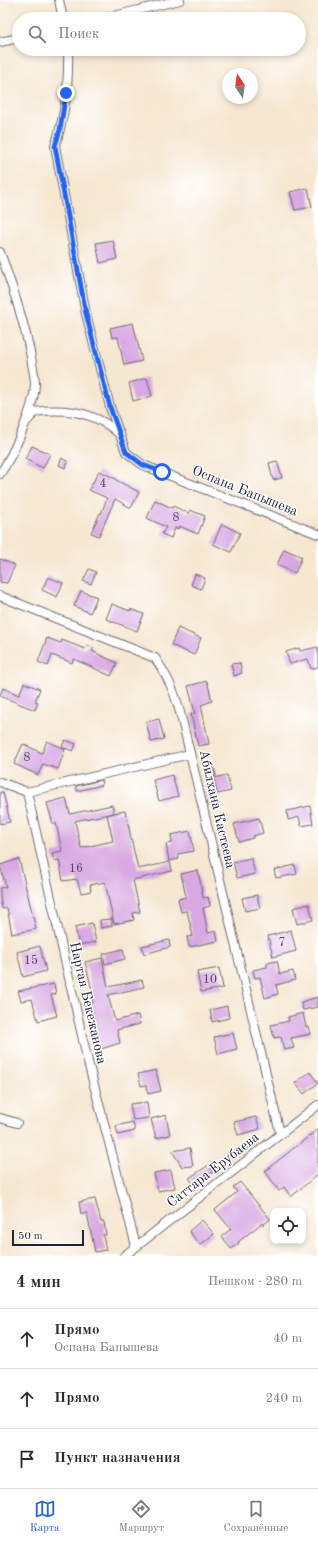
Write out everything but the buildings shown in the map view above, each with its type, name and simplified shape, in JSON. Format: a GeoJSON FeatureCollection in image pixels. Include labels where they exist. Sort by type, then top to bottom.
{"type":"FeatureCollection","features":[{"type":"Feature","properties":{"kind":"street"},"geometry":{"type":"LineString","coordinates":[[59,0],[62,12]]}},
{"type":"Feature","properties":{"kind":"street"},"geometry":{"type":"LineString","coordinates":[[130,12],[180,0]]}},
{"type":"Feature","properties":{"kind":"street"},"geometry":{"type":"LineString","coordinates":[[0,42],[12,39]]}},
{"type":"Feature","properties":{"kind":"street","name":"Оспана Бапышева"},"geometry":{"type":"LineString","coordinates":[[69,56],[64,110],[55,146],[86,314],[110,407],[126,452],[143,465],[318,534]]}},
{"type":"Feature","properties":{"kind":"street"},"geometry":{"type":"LineString","coordinates":[[0,252],[24,328],[35,384],[32,403],[25,424],[6,466],[0,474]]}},
{"type":"Feature","properties":{"kind":"street"},"geometry":{"type":"LineString","coordinates":[[25,424],[35,412],[63,410],[88,414],[109,425],[119,434]]}},
{"type":"Feature","properties":{"kind":"street","name":"Абилхана Кастеева"},"geometry":{"type":"LineString","coordinates":[[0,596],[155,658],[166,675],[176,697],[280,1133]]}},
{"type":"Feature","properties":{"kind":"street"},"geometry":{"type":"LineString","coordinates":[[0,782],[27,792],[190,754]]}},
{"type":"Feature","properties":{"kind":"street","name":"Нартая Бекежанова"},"geometry":{"type":"LineString","coordinates":[[27,792],[88,1062],[136,1246]]}},
{"type":"Feature","properties":{"kind":"street","name":"Саттара Ерубаева"},"geometry":{"type":"LineString","coordinates":[[124,1256],[280,1133],[318,1105]]}},
{"type":"Feature","properties":{"kind":"street"},"geometry":{"type":"LineString","coordinates":[[0,1118],[17,1123]]}},
{"type":"Feature","properties":{"kind":"route"},"geometry":{"type":"LineString","coordinates":[[66,93],[60,130],[55,146],[86,314],[110,407],[126,452],[143,465],[162,472]]}}]}
